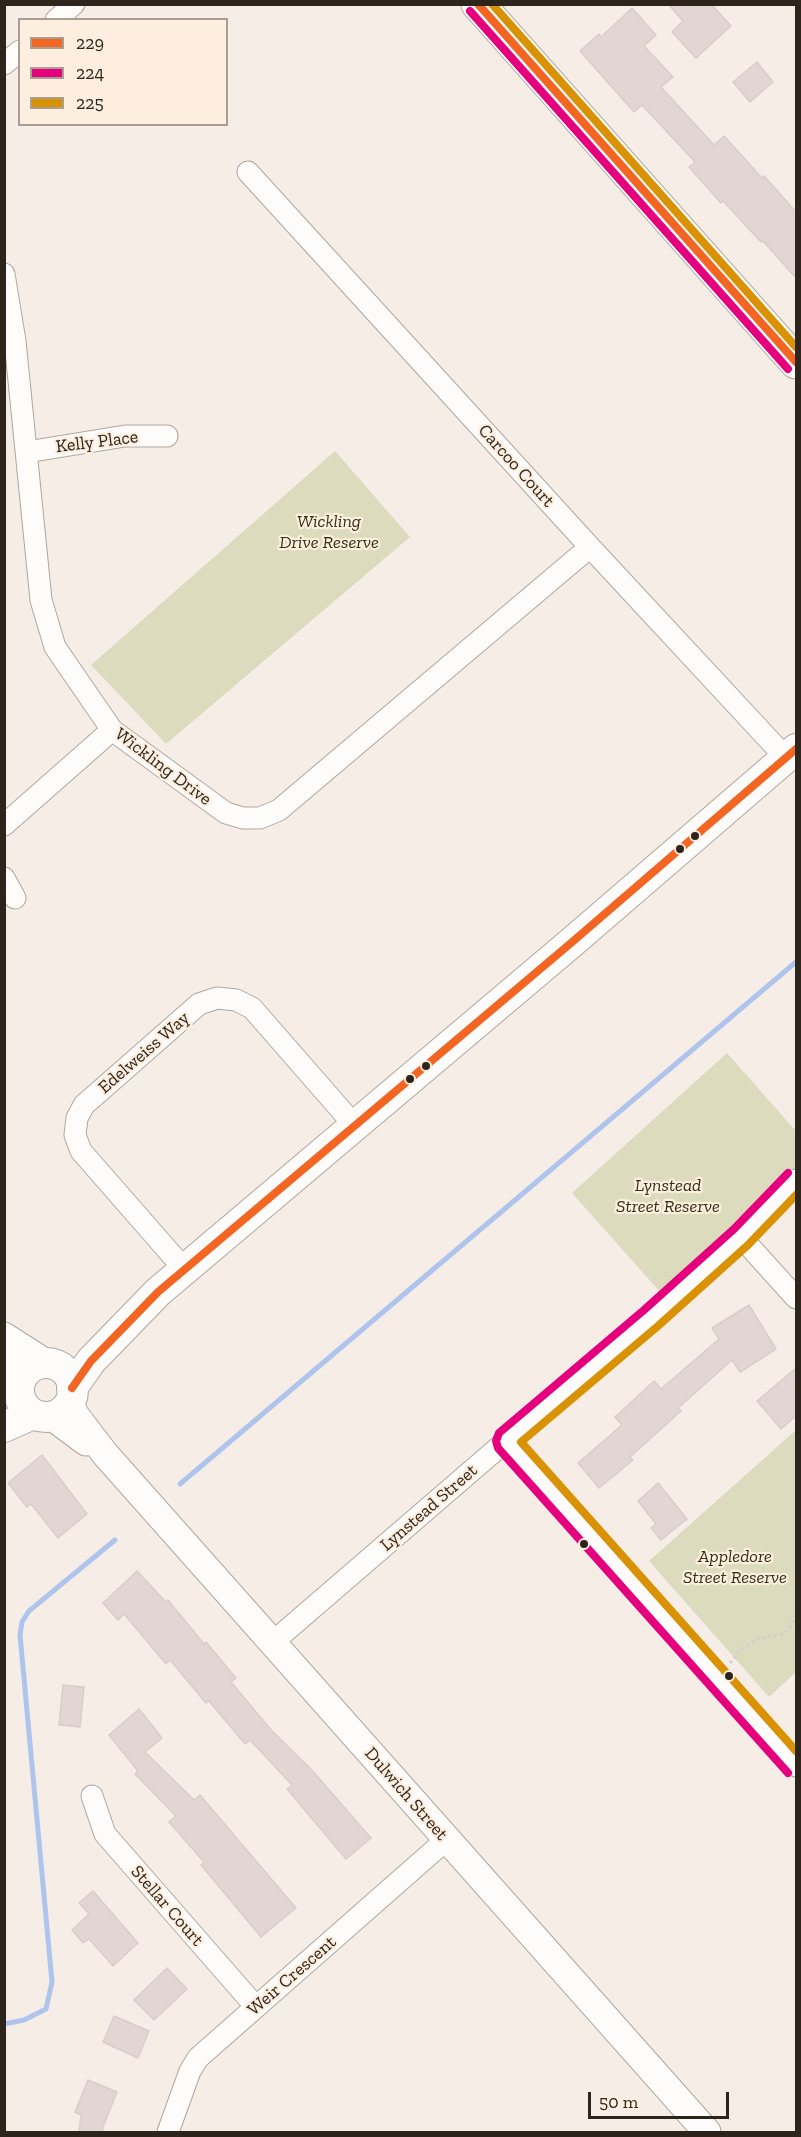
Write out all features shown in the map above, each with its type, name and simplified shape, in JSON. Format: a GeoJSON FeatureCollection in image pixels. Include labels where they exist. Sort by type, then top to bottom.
{"type":"FeatureCollection","features":[{"type":"Feature","properties":{"kind":"main road"},"geometry":{"type":"LineString","coordinates":[[478,4],[796,362]]}},
{"type":"Feature","properties":{"kind":"main road"},"geometry":{"type":"LineString","coordinates":[[4,1427],[91,1361],[158,1292],[791,754]]}},
{"type":"Feature","properties":{"kind":"main road"},"geometry":{"type":"LineString","coordinates":[[38,1402],[29,1368],[50,1364],[78,1350],[118,1317],[158,1292]]}},
{"type":"Feature","properties":{"kind":"street"},"geometry":{"type":"LineString","coordinates":[[58,18],[74,4]]}},
{"type":"Feature","properties":{"kind":"street"},"geometry":{"type":"LineString","coordinates":[[4,64],[18,53]]}},
{"type":"Feature","properties":{"kind":"street","name":"Carcoo Court"},"geometry":{"type":"LineString","coordinates":[[248,172],[590,547],[791,754]]}},
{"type":"Feature","properties":{"kind":"street","name":"Wickling Drive"},"geometry":{"type":"LineString","coordinates":[[4,274],[15,341],[41,600],[55,647],[112,730],[226,813],[243,818],[260,818],[279,810],[590,547]]}},
{"type":"Feature","properties":{"kind":"street","name":"Kelly Place"},"geometry":{"type":"LineString","coordinates":[[27,452],[125,436],[167,436]]}},
{"type":"Feature","properties":{"kind":"street"},"geometry":{"type":"LineString","coordinates":[[4,825],[112,730]]}},
{"type":"Feature","properties":{"kind":"street"},"geometry":{"type":"LineString","coordinates":[[4,878],[15,898]]}},
{"type":"Feature","properties":{"kind":"street","name":"Edelweiss Way"},"geometry":{"type":"LineString","coordinates":[[184,1270],[81,1151],[75,1135],[76,1118],[84,1105],[199,1004],[218,998],[236,1000],[252,1008],[356,1126]]}},
{"type":"Feature","properties":{"kind":"street","name":"Lynstead Street"},"geometry":{"type":"LineString","coordinates":[[273,1642],[651,1318],[741,1237],[796,1180]]}},
{"type":"Feature","properties":{"kind":"street"},"geometry":{"type":"LineString","coordinates":[[741,1237],[796,1298]]}},
{"type":"Feature","properties":{"kind":"street"},"geometry":{"type":"LineString","coordinates":[[4,1336],[50,1364]]}},
{"type":"Feature","properties":{"kind":"street","name":"Dulwich Street"},"geometry":{"type":"LineString","coordinates":[[4,1354],[38,1402],[76,1416],[105,1454],[707,2133]]}},
{"type":"Feature","properties":{"kind":"street"},"geometry":{"type":"LineString","coordinates":[[506,1441],[796,1766]]}},
{"type":"Feature","properties":{"kind":"street","name":"Stellar Court"},"geometry":{"type":"LineString","coordinates":[[92,1796],[105,1834],[256,2007]]}},
{"type":"Feature","properties":{"kind":"street","name":"Weir Crescent"},"geometry":{"type":"LineString","coordinates":[[168,2133],[190,2071],[198,2058],[446,1840]]}},
{"type":"Feature","properties":{"kind":"path"},"geometry":{"type":"LineString","coordinates":[[724,1668],[741,1650],[756,1639],[783,1634],[792,1625],[796,1610]]}},
{"type":"Feature","properties":{"kind":"green space","name":"Wickling Drive Reserve"},"geometry":{"type":"Polygon","coordinates":[[[335,451],[410,537],[166,744],[91,665],[335,451]]]}},
{"type":"Feature","properties":{"kind":"green space","name":"Lynstead Street Reserve"},"geometry":{"type":"Polygon","coordinates":[[[727,1053],[796,1131],[796,1172],[661,1293],[572,1193],[727,1053]]]}},
{"type":"Feature","properties":{"kind":"green space","name":"Appledore Street Reserve"},"geometry":{"type":"Polygon","coordinates":[[[796,1430],[796,1672],[769,1697],[649,1561],[796,1430]]]}},
{"type":"Feature","properties":{"kind":"building"},"geometry":{"type":"Polygon","coordinates":[[[668,4],[711,4],[731,26],[696,58],[672,32],[683,21],[668,4]]]}},
{"type":"Feature","properties":{"kind":"building"},"geometry":{"type":"Polygon","coordinates":[[[632,8],[656,35],[644,46],[673,77],[661,87],[714,145],[724,136],[796,212],[796,278],[723,201],[721,203],[689,167],[695,162],[642,105],[634,112],[580,51],[599,34],[601,37],[632,8]]]}},
{"type":"Feature","properties":{"kind":"building"},"geometry":{"type":"Polygon","coordinates":[[[757,62],[773,82],[750,102],[733,82],[757,62]]]}},
{"type":"Feature","properties":{"kind":"building"},"geometry":{"type":"Polygon","coordinates":[[[749,1305],[776,1349],[740,1372],[732,1360],[678,1408],[681,1411],[630,1457],[633,1460],[599,1488],[578,1463],[622,1425],[615,1417],[654,1381],[661,1389],[719,1339],[712,1328],[749,1305]]]}},
{"type":"Feature","properties":{"kind":"building"},"geometry":{"type":"Polygon","coordinates":[[[796,1368],[796,1416],[781,1429],[757,1401],[796,1368]]]}},
{"type":"Feature","properties":{"kind":"building"},"geometry":{"type":"Polygon","coordinates":[[[42,1455],[87,1514],[58,1538],[31,1504],[27,1507],[8,1483],[42,1455]]]}},
{"type":"Feature","properties":{"kind":"building"},"geometry":{"type":"Polygon","coordinates":[[[658,1483],[687,1519],[661,1540],[651,1528],[656,1524],[638,1501],[658,1483]]]}},
{"type":"Feature","properties":{"kind":"building"},"geometry":{"type":"Polygon","coordinates":[[[137,1571],[166,1602],[168,1600],[204,1644],[206,1642],[236,1678],[231,1682],[272,1731],[311,1769],[371,1838],[346,1859],[287,1789],[292,1785],[250,1740],[245,1744],[170,1660],[166,1664],[124,1614],[118,1620],[103,1603],[137,1571]]]}},
{"type":"Feature","properties":{"kind":"building"},"geometry":{"type":"Polygon","coordinates":[[[63,1685],[84,1687],[80,1727],[59,1725],[63,1685]]]}},
{"type":"Feature","properties":{"kind":"building"},"geometry":{"type":"Polygon","coordinates":[[[139,1709],[162,1738],[145,1752],[194,1800],[200,1795],[296,1908],[261,1937],[201,1865],[204,1862],[169,1822],[176,1816],[135,1774],[138,1771],[109,1735],[139,1709]]]}},
{"type":"Feature","properties":{"kind":"building"},"geometry":{"type":"Polygon","coordinates":[[[93,1891],[138,1943],[113,1966],[89,1939],[83,1943],[72,1930],[89,1914],[79,1903],[93,1891]]]}},
{"type":"Feature","properties":{"kind":"building"},"geometry":{"type":"Polygon","coordinates":[[[167,1968],[187,1989],[154,2020],[134,2000],[167,1968]]]}},
{"type":"Feature","properties":{"kind":"building"},"geometry":{"type":"Polygon","coordinates":[[[114,2016],[149,2031],[138,2058],[103,2042],[114,2016]]]}},
{"type":"Feature","properties":{"kind":"building"},"geometry":{"type":"Polygon","coordinates":[[[88,2080],[117,2092],[102,2133],[79,2133],[81,2115],[75,2112],[88,2080]]]}},
{"type":"Feature","properties":{"kind":"waterway"},"geometry":{"type":"LineString","coordinates":[[180,1484],[796,962]]}},
{"type":"Feature","properties":{"kind":"waterway"},"geometry":{"type":"LineString","coordinates":[[4,2024],[24,2020],[46,2009],[52,1982],[20,1635],[22,1622],[29,1611],[115,1540]]}},
{"type":"Feature","properties":{"kind":"transit line","name":"229"},"geometry":{"type":"LineString","coordinates":[[478,4],[796,362]]}},
{"type":"Feature","properties":{"kind":"transit line","name":"225"},"geometry":{"type":"LineString","coordinates":[[492,4],[796,347]]}},
{"type":"Feature","properties":{"kind":"transit line","name":"224"},"geometry":{"type":"LineString","coordinates":[[470,11],[788,369]]}},
{"type":"Feature","properties":{"kind":"transit line","name":"229"},"geometry":{"type":"LineString","coordinates":[[72,1388],[91,1361],[158,1292],[571,943],[796,749]]}},
{"type":"Feature","properties":{"kind":"transit line","name":"224"},"geometry":{"type":"LineString","coordinates":[[788,1173],[734,1229],[644,1310],[499,1433],[496,1441],[498,1448],[788,1773]]}},
{"type":"Feature","properties":{"kind":"transit line","name":"225"},"geometry":{"type":"LineString","coordinates":[[796,1195],[748,1245],[658,1326],[521,1442],[796,1751]]}}]}
